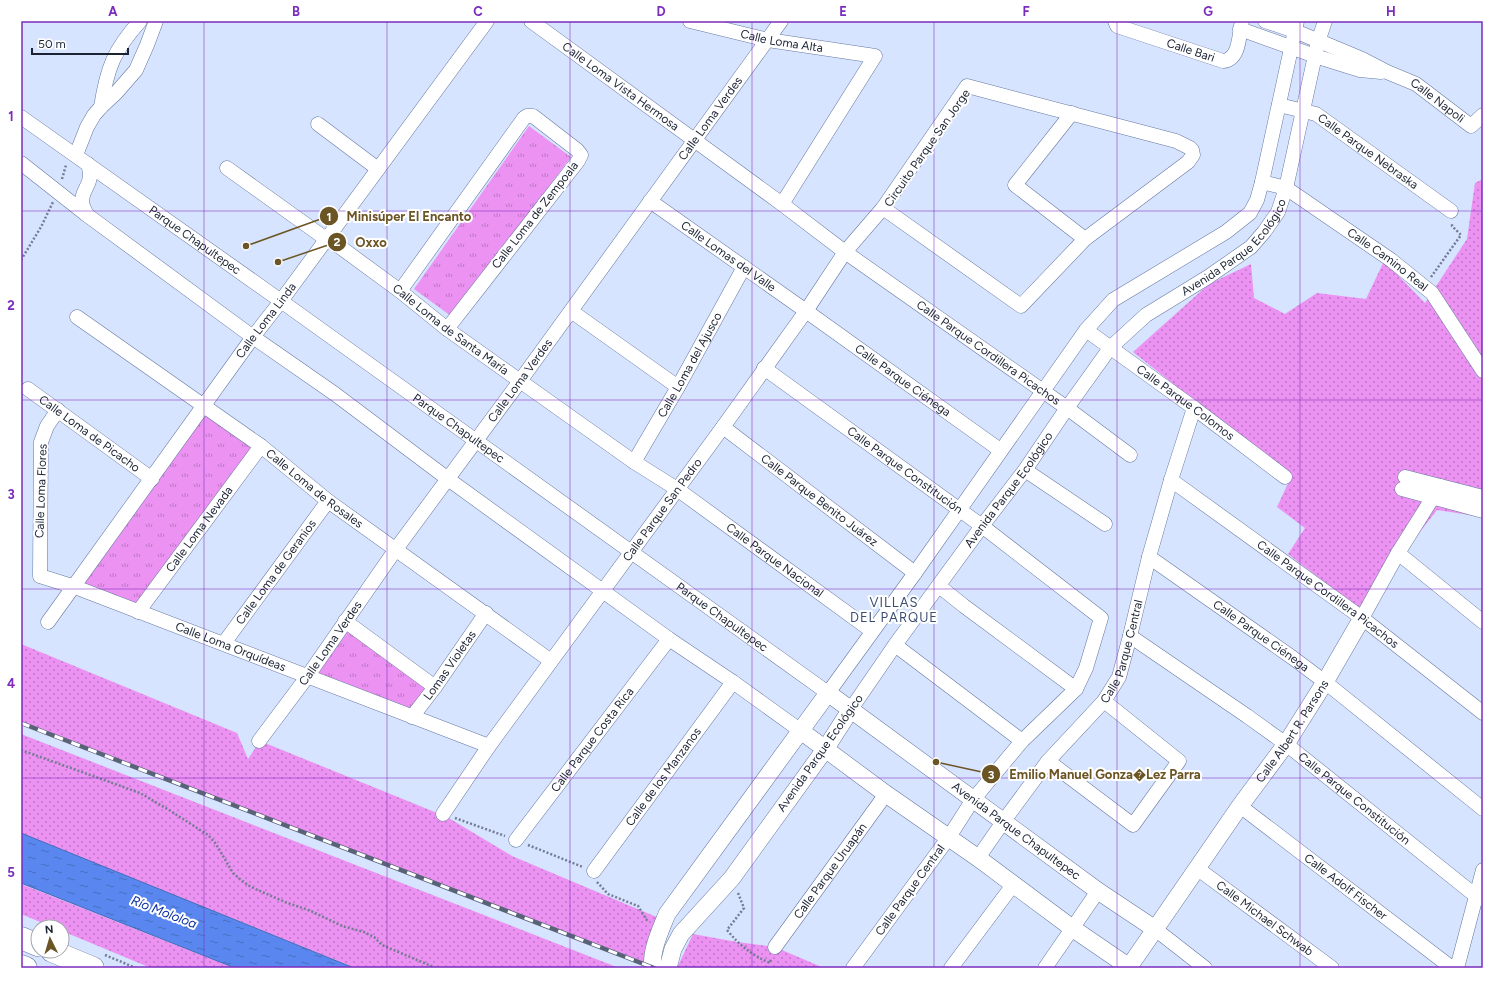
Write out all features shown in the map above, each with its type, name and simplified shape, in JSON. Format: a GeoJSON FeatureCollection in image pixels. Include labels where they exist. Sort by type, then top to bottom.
{"type":"FeatureCollection","features":[{"type":"Feature","properties":{"kind":"main road"},"geometry":{"type":"LineString","coordinates":[[70,958],[93,968]]}},
{"type":"Feature","properties":{"kind":"main road"},"geometry":{"type":"LineString","coordinates":[[21,966],[26,968]]}},
{"type":"Feature","properties":{"kind":"street"},"geometry":{"type":"LineString","coordinates":[[101,107],[108,71],[115,55],[125,38],[140,21]]}},
{"type":"Feature","properties":{"kind":"street"},"geometry":{"type":"LineString","coordinates":[[73,153],[87,127],[101,107],[116,93],[136,70],[156,21]]}},
{"type":"Feature","properties":{"kind":"street","name":"Calle Loma Linda"},"geometry":{"type":"LineString","coordinates":[[48,622],[253,337],[487,21]]}},
{"type":"Feature","properties":{"kind":"street","name":"Calle Loma Vista Hermosa"},"geometry":{"type":"LineString","coordinates":[[532,21],[782,204],[845,252]]}},
{"type":"Feature","properties":{"kind":"street","name":"Calle Loma Alta"},"geometry":{"type":"LineString","coordinates":[[690,21],[768,40],[875,56],[782,204]]}},
{"type":"Feature","properties":{"kind":"street","name":"Calle Loma Verdes"},"geometry":{"type":"LineString","coordinates":[[259,741],[307,677],[345,620],[396,549],[476,442],[781,21]]}},
{"type":"Feature","properties":{"kind":"street","name":"Calle Bari"},"geometry":{"type":"LineString","coordinates":[[1115,21],[1117,26],[1223,61],[1230,59],[1233,56],[1241,25]]}},
{"type":"Feature","properties":{"kind":"street","name":"Calle Napoli"},"geometry":{"type":"LineString","coordinates":[[1265,21],[1304,32],[1387,72],[1416,84],[1471,126],[1483,115]]}},
{"type":"Feature","properties":{"kind":"street","name":"Avenida Parque Ecológico"},"geometry":{"type":"LineString","coordinates":[[1304,32],[1325,21]]}},
{"type":"Feature","properties":{"kind":"street","name":"Calle Napoli"},"geometry":{"type":"LineString","coordinates":[[1241,25],[1303,52],[1360,70],[1387,72]]}},
{"type":"Feature","properties":{"kind":"street","name":"Avenida Parque Ecológico"},"geometry":{"type":"LineString","coordinates":[[668,968],[673,949],[681,934],[732,878],[826,748],[895,645],[1025,470],[1066,408],[1110,348],[1146,315],[1208,277],[1251,247],[1278,212],[1286,188],[1303,110],[1304,32]]}},
{"type":"Feature","properties":{"kind":"street","name":"Avenida Parque Ecológico"},"geometry":{"type":"LineString","coordinates":[[653,968],[652,962],[660,930],[667,914],[960,511],[1000,450],[1086,330],[1113,300],[1226,232],[1250,213],[1257,200],[1262,182],[1279,105],[1303,52],[1304,32]]}},
{"type":"Feature","properties":{"kind":"street","name":"Circuito Parque San Jorge"},"geometry":{"type":"LineString","coordinates":[[967,86],[1072,113],[1176,141],[1187,146],[1193,152],[1192,157],[1188,162],[1086,239],[1021,306],[883,208],[967,86]]}},
{"type":"Feature","properties":{"kind":"street","name":"Calle Parque Nebraska"},"geometry":{"type":"LineString","coordinates":[[1279,105],[1316,114],[1451,211]]}},
{"type":"Feature","properties":{"kind":"street"},"geometry":{"type":"LineString","coordinates":[[1072,113],[1015,185],[1086,239]]}},
{"type":"Feature","properties":{"kind":"street","name":"Calle Loma de Zempoala"},"geometry":{"type":"LineString","coordinates":[[400,291],[524,118],[532,116],[577,150],[581,155],[578,161],[448,329]]}},
{"type":"Feature","properties":{"kind":"street","name":"Parque Chapultepec"},"geometry":{"type":"LineString","coordinates":[[21,117],[281,301],[828,693]]}},
{"type":"Feature","properties":{"kind":"street"},"geometry":{"type":"LineString","coordinates":[[318,124],[378,169]]}},
{"type":"Feature","properties":{"kind":"street"},"geometry":{"type":"LineString","coordinates":[[21,163],[87,215],[253,337],[335,394],[448,479],[669,639],[826,748],[886,794],[949,837],[1129,968]]}},
{"type":"Feature","properties":{"kind":"street"},"geometry":{"type":"LineString","coordinates":[[87,215],[82,203],[83,195],[90,182],[91,173],[88,164]]}},
{"type":"Feature","properties":{"kind":"street","name":"Calle Loma de Santa María"},"geometry":{"type":"LineString","coordinates":[[227,168],[326,239],[340,247],[400,291],[448,329],[520,381],[634,462],[677,489]]}},
{"type":"Feature","properties":{"kind":"street","name":"Calle Camino Real"},"geometry":{"type":"LineString","coordinates":[[1262,182],[1286,188],[1391,260],[1424,286],[1432,293],[1483,371]]}},
{"type":"Feature","properties":{"kind":"street","name":"Calle Lomas del Valle"},"geometry":{"type":"LineString","coordinates":[[650,201],[806,311]]}},
{"type":"Feature","properties":{"kind":"street","name":"Calle Parque San Pedro"},"geometry":{"type":"LineString","coordinates":[[443,814],[489,746],[723,427],[806,311],[845,252],[883,208]]}},
{"type":"Feature","properties":{"kind":"street","name":"Calle Parque Cordillera Picachos"},"geometry":{"type":"LineString","coordinates":[[845,252],[1130,455]]}},
{"type":"Feature","properties":{"kind":"street","name":"Calle Loma del Ajusco"},"geometry":{"type":"LineString","coordinates":[[634,462],[678,387],[744,267]]}},
{"type":"Feature","properties":{"kind":"street"},"geometry":{"type":"LineString","coordinates":[[571,310],[678,387]]}},
{"type":"Feature","properties":{"kind":"street","name":"Calle Parque Ciénega"},"geometry":{"type":"LineString","coordinates":[[806,311],[1000,450]]}},
{"type":"Feature","properties":{"kind":"street","name":"Calle Loma de Rosales"},"geometry":{"type":"LineString","coordinates":[[78,317],[261,446],[328,501],[551,661]]}},
{"type":"Feature","properties":{"kind":"street","name":"Calle Parque Colomos"},"geometry":{"type":"LineString","coordinates":[[1086,330],[1194,408],[1285,477]]}},
{"type":"Feature","properties":{"kind":"street","name":"Calle Parque Constitución"},"geometry":{"type":"LineString","coordinates":[[764,368],[982,526],[1101,618]]}},
{"type":"Feature","properties":{"kind":"street","name":"Calle Loma de Picacho"},"geometry":{"type":"LineString","coordinates":[[28,388],[152,479]]}},
{"type":"Feature","properties":{"kind":"street","name":"Calle Parque Central"},"geometry":{"type":"LineString","coordinates":[[978,858],[1048,761],[1104,701],[1119,677],[1148,557],[1170,480],[1194,408]]}},
{"type":"Feature","properties":{"kind":"street","name":"Calle Loma Flores"},"geometry":{"type":"LineString","coordinates":[[40,576],[41,442],[47,426],[58,410]]}},
{"type":"Feature","properties":{"kind":"street","name":"Calle Parque Benito Juárez"},"geometry":{"type":"LineString","coordinates":[[723,427],[915,573]]}},
{"type":"Feature","properties":{"kind":"street","name":"Calle Loma Nevada"},"geometry":{"type":"LineString","coordinates":[[138,612],[261,446]]}},
{"type":"Feature","properties":{"kind":"street"},"geometry":{"type":"LineString","coordinates":[[1025,470],[1105,524]]}},
{"type":"Feature","properties":{"kind":"street","name":"Calle Parque Cordillera Picachos"},"geometry":{"type":"LineString","coordinates":[[1170,480],[1362,618],[1483,713]]}},
{"type":"Feature","properties":{"kind":"street"},"geometry":{"type":"LineString","coordinates":[[1483,498],[1440,486],[1403,483],[1433,498],[1483,511]]}},
{"type":"Feature","properties":{"kind":"street","name":"Calle Albert R. Parsons"},"geometry":{"type":"LineString","coordinates":[[1129,968],[1240,806],[1286,744],[1325,682],[1398,553],[1440,486]]}},
{"type":"Feature","properties":{"kind":"street","name":"Calle Parque Nacional"},"geometry":{"type":"LineString","coordinates":[[677,489],[872,631]]}},
{"type":"Feature","properties":{"kind":"street","name":"Calle Loma de Geranios"},"geometry":{"type":"LineString","coordinates":[[224,644],[328,501]]}},
{"type":"Feature","properties":{"kind":"street"},"geometry":{"type":"LineString","coordinates":[[1398,553],[1483,622]]}},
{"type":"Feature","properties":{"kind":"street","name":"Calle Parque Ciénega"},"geometry":{"type":"LineString","coordinates":[[1148,557],[1325,682],[1483,809]]}},
{"type":"Feature","properties":{"kind":"street","name":"Calle Loma Orquídeas"},"geometry":{"type":"LineString","coordinates":[[40,576],[74,587],[489,746]]}},
{"type":"Feature","properties":{"kind":"street"},"geometry":{"type":"LineString","coordinates":[[940,586],[964,606],[1076,689]]}},
{"type":"Feature","properties":{"kind":"street","name":"Lomas Violetas"},"geometry":{"type":"LineString","coordinates":[[412,717],[436,687],[486,613]]}},
{"type":"Feature","properties":{"kind":"street","name":"Calle Parque Central"},"geometry":{"type":"LineString","coordinates":[[853,968],[949,837],[972,801],[1022,741],[1076,689],[1086,668],[1101,618]]}},
{"type":"Feature","properties":{"kind":"street"},"geometry":{"type":"LineString","coordinates":[[345,620],[436,687]]}},
{"type":"Feature","properties":{"kind":"street","name":"Calle Parque Constitución"},"geometry":{"type":"LineString","coordinates":[[1130,636],[1286,744],[1480,898]]}},
{"type":"Feature","properties":{"kind":"street","name":"Calle Parque Costa Rica"},"geometry":{"type":"LineString","coordinates":[[516,840],[669,639]]}},
{"type":"Feature","properties":{"kind":"street"},"geometry":{"type":"LineString","coordinates":[[895,645],[1022,741]]}},
{"type":"Feature","properties":{"kind":"street","name":"Calle de los Manzanos"},"geometry":{"type":"LineString","coordinates":[[594,872],[733,682]]}},
{"type":"Feature","properties":{"kind":"street","name":"Avenida Parque Chapultepec"},"geometry":{"type":"LineString","coordinates":[[828,693],[972,801],[1098,891],[1155,929],[1205,968]]}},
{"type":"Feature","properties":{"kind":"street"},"geometry":{"type":"LineString","coordinates":[[1048,761],[1133,825],[1179,761],[1104,701]]}},
{"type":"Feature","properties":{"kind":"street","name":"Calle Parque Uruapán"},"geometry":{"type":"LineString","coordinates":[[775,947],[886,794]]}},
{"type":"Feature","properties":{"kind":"street","name":"Calle Adolf Fischer"},"geometry":{"type":"LineString","coordinates":[[1240,806],[1452,968]]}},
{"type":"Feature","properties":{"kind":"street","name":"Calle Michael Schwab"},"geometry":{"type":"LineString","coordinates":[[1198,869],[1332,968]]}},
{"type":"Feature","properties":{"kind":"street"},"geometry":{"type":"LineString","coordinates":[[1457,968],[1480,898],[1483,870]]}},
{"type":"Feature","properties":{"kind":"street"},"geometry":{"type":"LineString","coordinates":[[951,968],[1013,885]]}},
{"type":"Feature","properties":{"kind":"street"},"geometry":{"type":"LineString","coordinates":[[1045,968],[1098,891]]}},
{"type":"Feature","properties":{"kind":"street"},"geometry":{"type":"LineString","coordinates":[[660,930],[681,934]]}},
{"type":"Feature","properties":{"kind":"path"},"geometry":{"type":"LineString","coordinates":[[21,260],[41,227],[58,191],[73,153]]}},
{"type":"Feature","properties":{"kind":"path"},"geometry":{"type":"LineString","coordinates":[[1424,286],[1461,235],[1452,226],[1451,211]]}},
{"type":"Feature","properties":{"kind":"path"},"geometry":{"type":"LineString","coordinates":[[21,750],[140,793],[193,825],[208,836],[216,844],[233,872],[241,880],[251,886],[285,902],[311,911],[342,926],[364,932],[374,937],[382,945],[414,960],[436,968]]}},
{"type":"Feature","properties":{"kind":"path"},"geometry":{"type":"LineString","coordinates":[[443,814],[516,840],[594,872],[596,880],[608,894],[638,906],[660,930]]}},
{"type":"Feature","properties":{"kind":"path"},"geometry":{"type":"LineString","coordinates":[[732,878],[744,908],[727,930],[742,947],[755,957],[770,963],[775,947]]}},
{"type":"Feature","properties":{"kind":"green space"},"geometry":{"type":"Polygon","coordinates":[[[529,126],[571,157],[451,316],[414,289],[529,126]]]}},
{"type":"Feature","properties":{"kind":"green space"},"geometry":{"type":"Polygon","coordinates":[[[1483,179],[1483,517],[1437,510],[1360,609],[1288,554],[1305,528],[1277,507],[1291,477],[1133,352],[1209,284],[1251,264],[1254,298],[1285,314],[1317,293],[1366,299],[1384,261],[1425,303],[1467,239],[1475,183],[1483,179]]]}},
{"type":"Feature","properties":{"kind":"green space"},"geometry":{"type":"Polygon","coordinates":[[[204,409],[258,449],[138,611],[76,586],[204,409]]]}},
{"type":"Feature","properties":{"kind":"green space"},"geometry":{"type":"Polygon","coordinates":[[[350,628],[428,686],[410,712],[317,674],[350,628]]]}},
{"type":"Feature","properties":{"kind":"green space"},"geometry":{"type":"Polygon","coordinates":[[[21,644],[237,733],[248,759],[260,741],[447,817],[512,856],[666,921],[649,964],[21,722],[21,644]]]}},
{"type":"Feature","properties":{"kind":"green space"},"geometry":{"type":"Polygon","coordinates":[[[21,734],[619,968],[355,968],[21,833],[21,734]]]}},
{"type":"Feature","properties":{"kind":"green space"},"geometry":{"type":"Polygon","coordinates":[[[21,884],[234,968],[151,968],[70,934],[70,919],[33,919],[21,914],[21,884]]]}},
{"type":"Feature","properties":{"kind":"green space"},"geometry":{"type":"Polygon","coordinates":[[[693,934],[775,947],[824,968],[677,968],[693,934]]]}},
{"type":"Feature","properties":{"kind":"water","name":"Río Mololoa"},"geometry":{"type":"Polygon","coordinates":[[[21,833],[354,968],[235,968],[21,883],[21,833]]]}},
{"type":"Feature","properties":{"kind":"railway"},"geometry":{"type":"LineString","coordinates":[[21,723],[654,968]]}},
{"type":"Feature","properties":{"kind":"place","name":"Minisúper El Encanto"},"geometry":{"type":"Point","coordinates":[246,246]}},
{"type":"Feature","properties":{"kind":"place","name":"Oxxo"},"geometry":{"type":"Point","coordinates":[278,262]}},
{"type":"Feature","properties":{"kind":"place","name":"Emilio Manuel Gonza�Lez Parra"},"geometry":{"type":"Point","coordinates":[936,762]}},
{"type":"Feature","properties":{"kind":"district","name":"VILLAS DEL PARQUE"},"geometry":{"type":"Point","coordinates":[894,610]}}]}
